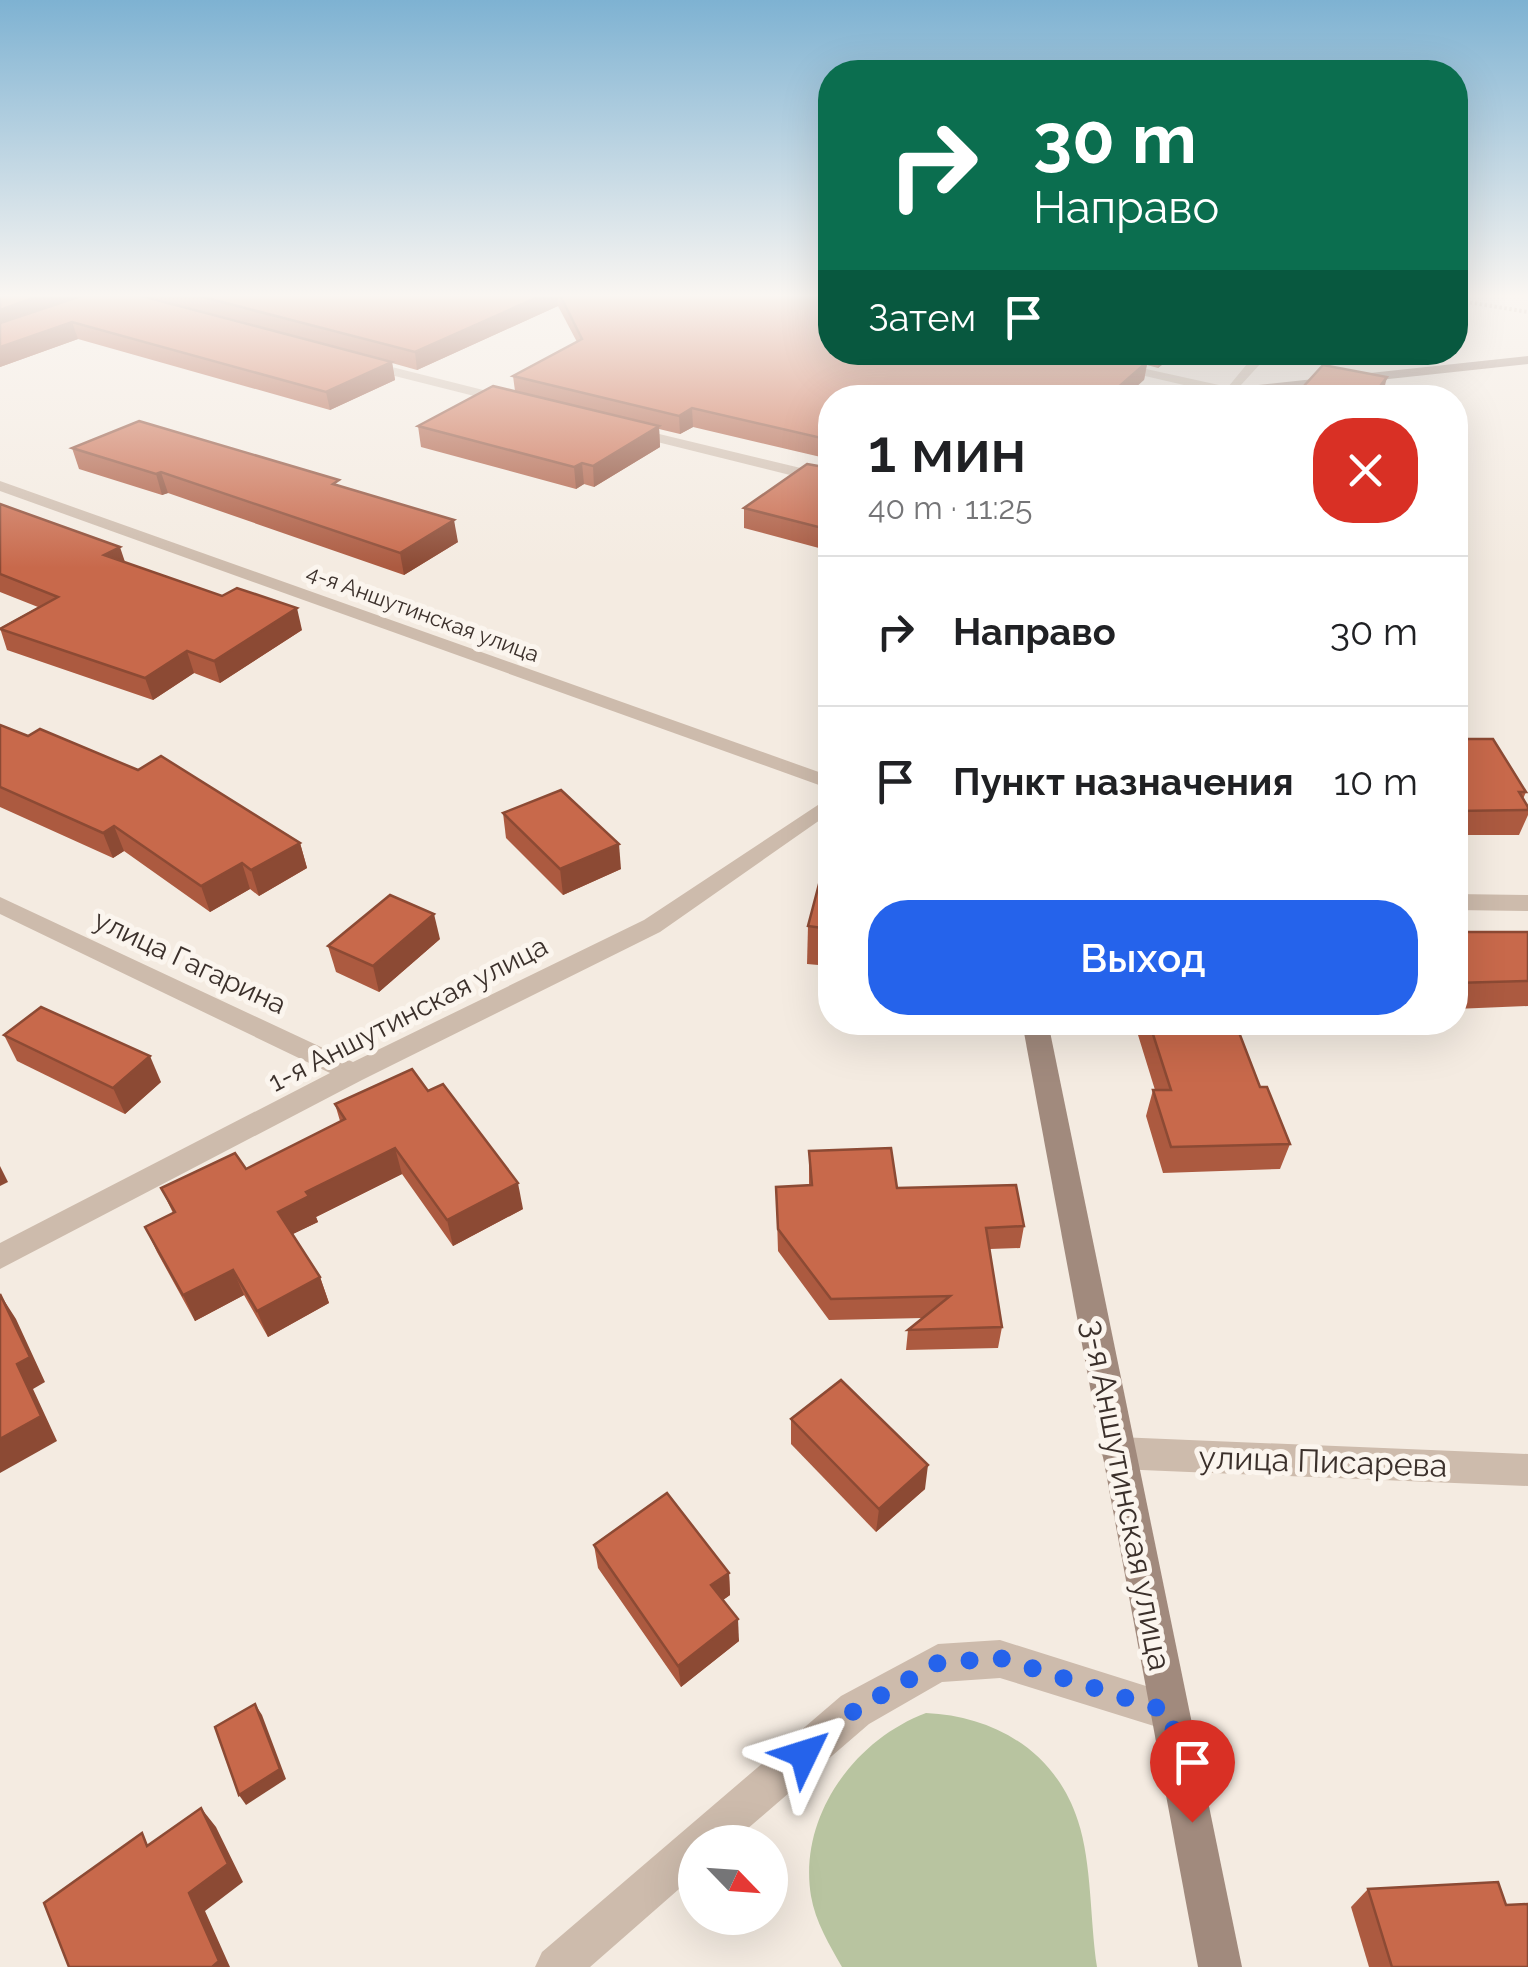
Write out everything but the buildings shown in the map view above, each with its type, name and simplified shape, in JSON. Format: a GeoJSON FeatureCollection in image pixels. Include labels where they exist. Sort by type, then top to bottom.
{"type":"FeatureCollection","features":[{"type":"Feature","properties":{"kind":"street"},"geometry":{"type":"LineString","coordinates":[[447,385],[521,404]]}},
{"type":"Feature","properties":{"kind":"street"},"geometry":{"type":"LineString","coordinates":[[618,428],[818,477]]}},
{"type":"Feature","properties":{"kind":"street","name":"4-я Аншутинская улица"},"geometry":{"type":"LineString","coordinates":[[0,486],[818,780]]}},
{"type":"Feature","properties":{"kind":"street","name":"1-я Аншутинская улица"},"geometry":{"type":"LineString","coordinates":[[0,1257],[353,1073],[652,926],[818,811]]}},
{"type":"Feature","properties":{"kind":"street"},"geometry":{"type":"LineString","coordinates":[[1468,902],[1528,903]]}},
{"type":"Feature","properties":{"kind":"street","name":"улица Гагарина"},"geometry":{"type":"LineString","coordinates":[[0,905],[353,1073]]}},
{"type":"Feature","properties":{"kind":"street","name":"3-я Аншутинская улица"},"geometry":{"type":"LineString","coordinates":[[1037,1035],[1220,1967]]}},
{"type":"Feature","properties":{"kind":"street","name":"улица Писарева"},"geometry":{"type":"LineString","coordinates":[[1118,1453],[1528,1470]]}},
{"type":"Feature","properties":{"kind":"street"},"geometry":{"type":"LineString","coordinates":[[721,1825],[855,1710],[938,1663],[1000,1658],[1170,1712]]}},
{"type":"Feature","properties":{"kind":"street"},"geometry":{"type":"LineString","coordinates":[[557,1967],[678,1863]]}},
{"type":"Feature","properties":{"kind":"green space"},"geometry":{"type":"Polygon","coordinates":[[[926,1713],[976,1721],[999,1730],[1020,1742],[1055,1775],[1083,1837],[1097,1967],[842,1967],[813,1905],[809,1867],[813,1838],[823,1810],[855,1762],[900,1725],[926,1713]]]}},
{"type":"Feature","properties":{"kind":"route"},"geometry":{"type":"LineString","coordinates":[[804,1754],[855,1710],[938,1663],[1000,1658],[1170,1712],[1192,1822]]}}]}
